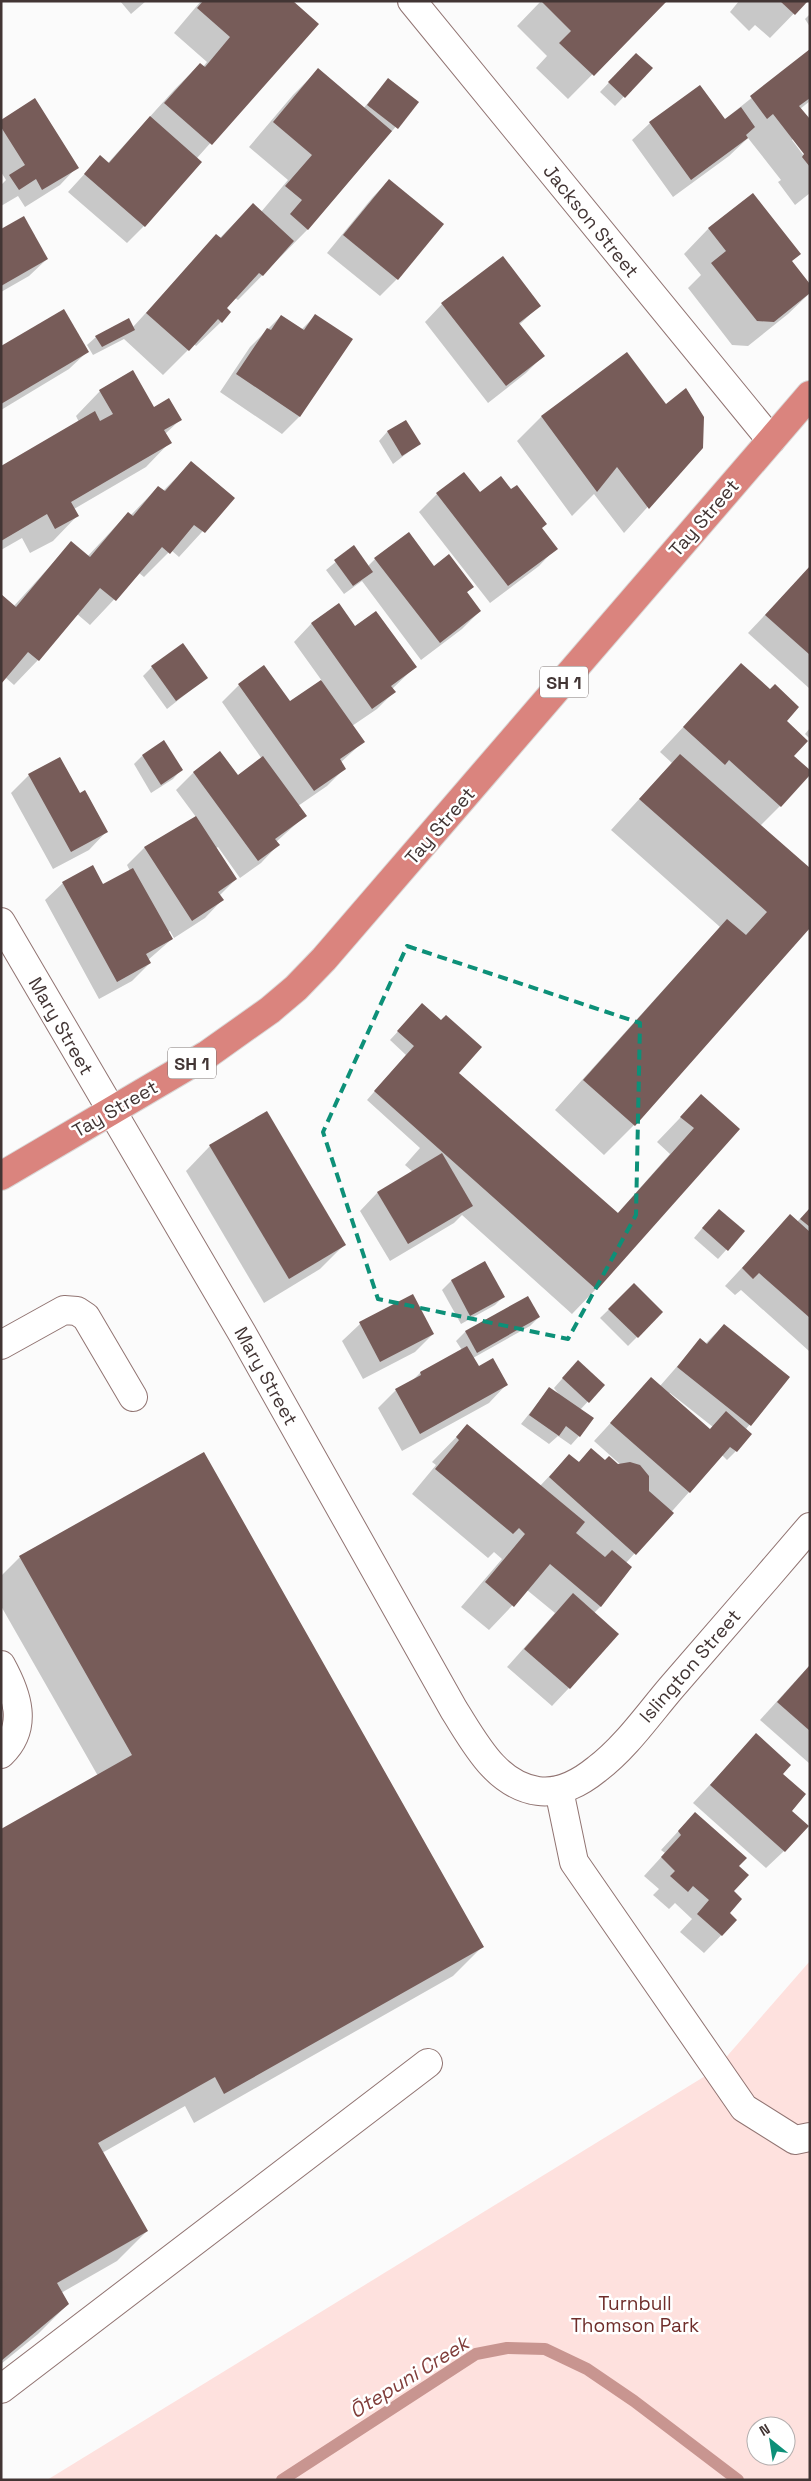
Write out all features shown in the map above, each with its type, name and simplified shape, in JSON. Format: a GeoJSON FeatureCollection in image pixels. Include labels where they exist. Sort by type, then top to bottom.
{"type":"FeatureCollection","features":[{"type":"Feature","properties":{"kind":"highway","name":"Tay Street"},"geometry":{"type":"LineString","coordinates":[[1,1176],[240,1034],[296,988],[403,869],[810,395]]}},
{"type":"Feature","properties":{"kind":"street","name":"Jackson Street"},"geometry":{"type":"LineString","coordinates":[[412,1],[771,440]]}},
{"type":"Feature","properties":{"kind":"street","name":"Mary Street"},"geometry":{"type":"LineString","coordinates":[[1,922],[242,1333],[473,1740],[493,1768],[513,1784],[539,1792],[559,1790]]}},
{"type":"Feature","properties":{"kind":"street"},"geometry":{"type":"LineString","coordinates":[[1,1345],[64,1310],[77,1311],[86,1318],[133,1397]]}},
{"type":"Feature","properties":{"kind":"street","name":"Islington Street"},"geometry":{"type":"LineString","coordinates":[[559,1790],[579,1782],[598,1769],[616,1752],[810,1527]]}},
{"type":"Feature","properties":{"kind":"street"},"geometry":{"type":"LineString","coordinates":[[1,1664],[18,1699],[18,1717],[11,1740],[1,1754]]}},
{"type":"Feature","properties":{"kind":"street"},"geometry":{"type":"LineString","coordinates":[[559,1790],[574,1862],[744,2108],[795,2140],[810,2137]]}},
{"type":"Feature","properties":{"kind":"street"},"geometry":{"type":"LineString","coordinates":[[1,2389],[428,2064]]}},
{"type":"Feature","properties":{"kind":"highlighted area"},"geometry":{"type":"Polygon","coordinates":[[[407,946],[640,1023],[636,1215],[568,1339],[378,1299],[323,1132],[407,946]]]}},
{"type":"Feature","properties":{"kind":"green space","name":"Turnbull Thomson Park"},"geometry":{"type":"Polygon","coordinates":[[[810,1961],[810,2480],[47,2480],[715,2070],[810,1961]]]}},
{"type":"Feature","properties":{"kind":"building"},"geometry":{"type":"Polygon","coordinates":[[[203,1],[293,1],[319,24],[212,145],[164,103],[200,63],[205,67],[230,37],[197,8],[203,1]]]}},
{"type":"Feature","properties":{"kind":"building"},"geometry":{"type":"Polygon","coordinates":[[[541,1],[667,1],[594,76],[559,43],[571,31],[541,1]]]}},
{"type":"Feature","properties":{"kind":"building"},"geometry":{"type":"Polygon","coordinates":[[[780,1],[808,1],[795,15],[780,1]]]}},
{"type":"Feature","properties":{"kind":"building"},"geometry":{"type":"Polygon","coordinates":[[[810,49],[810,98],[799,106],[810,119],[810,167],[802,157],[804,154],[773,114],[767,119],[750,96],[810,49]]]}},
{"type":"Feature","properties":{"kind":"building"},"geometry":{"type":"Polygon","coordinates":[[[636,53],[653,68],[625,98],[608,82],[636,53]]]}},
{"type":"Feature","properties":{"kind":"building"},"geometry":{"type":"Polygon","coordinates":[[[318,68],[392,131],[308,230],[290,214],[302,200],[285,186],[312,155],[273,122],[318,68]]]}},
{"type":"Feature","properties":{"kind":"building"},"geometry":{"type":"Polygon","coordinates":[[[388,78],[419,102],[398,129],[367,105],[388,78]]]}},
{"type":"Feature","properties":{"kind":"building"},"geometry":{"type":"Polygon","coordinates":[[[700,85],[725,119],[741,107],[755,127],[746,135],[748,138],[691,180],[649,122],[700,85]]]}},
{"type":"Feature","properties":{"kind":"building"},"geometry":{"type":"Polygon","coordinates":[[[35,98],[79,168],[42,190],[36,179],[19,190],[9,175],[25,165],[1,127],[1,120],[35,98]]]}},
{"type":"Feature","properties":{"kind":"building"},"geometry":{"type":"Polygon","coordinates":[[[150,116],[202,162],[145,227],[84,174],[100,155],[109,163],[150,116]]]}},
{"type":"Feature","properties":{"kind":"building"},"geometry":{"type":"Polygon","coordinates":[[[389,179],[444,224],[398,280],[343,235],[389,179]]]}},
{"type":"Feature","properties":{"kind":"building"},"geometry":{"type":"Polygon","coordinates":[[[753,193],[801,254],[792,261],[810,284],[810,293],[774,322],[757,321],[711,263],[726,251],[708,228],[753,193]]]}},
{"type":"Feature","properties":{"kind":"building"},"geometry":{"type":"Polygon","coordinates":[[[253,203],[294,241],[263,276],[259,273],[227,308],[231,312],[222,323],[218,319],[189,351],[146,313],[216,234],[221,238],[253,203]]]}},
{"type":"Feature","properties":{"kind":"building"},"geometry":{"type":"Polygon","coordinates":[[[24,216],[48,259],[1,286],[1,229],[24,216]]]}},
{"type":"Feature","properties":{"kind":"building"},"geometry":{"type":"Polygon","coordinates":[[[503,256],[541,306],[519,323],[545,356],[506,386],[441,303],[503,256]]]}},
{"type":"Feature","properties":{"kind":"building"},"geometry":{"type":"Polygon","coordinates":[[[64,309],[89,352],[1,404],[1,346],[64,309]]]}},
{"type":"Feature","properties":{"kind":"building"},"geometry":{"type":"Polygon","coordinates":[[[315,314],[353,339],[300,417],[236,374],[267,328],[271,330],[281,315],[304,330],[315,314]]]}},
{"type":"Feature","properties":{"kind":"building"},"geometry":{"type":"Polygon","coordinates":[[[129,318],[135,330],[102,347],[95,336],[129,318]]]}},
{"type":"Feature","properties":{"kind":"building"},"geometry":{"type":"Polygon","coordinates":[[[627,352],[666,404],[686,388],[704,417],[703,448],[649,509],[617,467],[597,492],[541,416],[627,352]]]}},
{"type":"Feature","properties":{"kind":"building"},"geometry":{"type":"Polygon","coordinates":[[[133,370],[154,407],[169,398],[182,420],[164,430],[172,443],[71,502],[79,516],[55,529],[47,514],[1,541],[1,466],[95,411],[100,421],[113,414],[99,390],[133,370]]]}},
{"type":"Feature","properties":{"kind":"building"},"geometry":{"type":"Polygon","coordinates":[[[406,420],[421,444],[402,456],[387,431],[406,420]]]}},
{"type":"Feature","properties":{"kind":"building"},"geometry":{"type":"Polygon","coordinates":[[[191,461],[235,498],[205,533],[194,525],[170,554],[162,547],[116,601],[100,588],[39,661],[28,652],[1,684],[1,594],[16,607],[71,541],[90,557],[128,512],[133,516],[158,486],[165,491],[191,461]]]}},
{"type":"Feature","properties":{"kind":"building"},"geometry":{"type":"Polygon","coordinates":[[[464,472],[480,492],[501,476],[511,489],[517,485],[547,524],[542,528],[558,549],[508,586],[436,493],[464,472]]]}},
{"type":"Feature","properties":{"kind":"building"},"geometry":{"type":"Polygon","coordinates":[[[409,532],[434,566],[449,554],[474,587],[467,592],[481,611],[440,643],[374,558],[409,532]]]}},
{"type":"Feature","properties":{"kind":"building"},"geometry":{"type":"Polygon","coordinates":[[[354,545],[373,572],[353,586],[334,560],[354,545]]]}},
{"type":"Feature","properties":{"kind":"building"},"geometry":{"type":"Polygon","coordinates":[[[810,566],[810,655],[765,615],[810,566]]]}},
{"type":"Feature","properties":{"kind":"building"},"geometry":{"type":"Polygon","coordinates":[[[339,603],[355,626],[376,611],[417,667],[391,686],[396,692],[372,709],[311,623],[339,603]]]}},
{"type":"Feature","properties":{"kind":"building"},"geometry":{"type":"Polygon","coordinates":[[[183,643],[208,678],[176,701],[151,666],[183,643]]]}},
{"type":"Feature","properties":{"kind":"building"},"geometry":{"type":"Polygon","coordinates":[[[741,663],[770,689],[775,684],[799,707],[787,721],[808,741],[794,756],[810,770],[810,775],[781,807],[729,760],[725,765],[683,727],[741,663]]]}},
{"type":"Feature","properties":{"kind":"building"},"geometry":{"type":"Polygon","coordinates":[[[264,665],[290,701],[321,680],[365,742],[340,759],[346,769],[314,791],[238,684],[264,665]]]}},
{"type":"Feature","properties":{"kind":"building"},"geometry":{"type":"Polygon","coordinates":[[[164,740],[183,770],[161,785],[142,755],[164,740]]]}},
{"type":"Feature","properties":{"kind":"building"},"geometry":{"type":"Polygon","coordinates":[[[220,751],[238,775],[263,756],[307,816],[275,839],[280,845],[258,861],[193,772],[220,751]]]}},
{"type":"Feature","properties":{"kind":"building"},"geometry":{"type":"Polygon","coordinates":[[[680,754],[810,868],[810,928],[635,1126],[583,1080],[727,919],[746,935],[767,912],[639,799],[680,754]]]}},
{"type":"Feature","properties":{"kind":"building"},"geometry":{"type":"Polygon","coordinates":[[[60,757],[80,793],[85,790],[108,832],[71,852],[28,774],[60,757]]]}},
{"type":"Feature","properties":{"kind":"building"},"geometry":{"type":"Polygon","coordinates":[[[196,816],[237,879],[218,892],[224,900],[192,921],[144,847],[196,816]]]}},
{"type":"Feature","properties":{"kind":"building"},"geometry":{"type":"Polygon","coordinates":[[[93,865],[103,884],[133,868],[173,939],[146,954],[151,963],[117,982],[62,882],[93,865]]]}},
{"type":"Feature","properties":{"kind":"building"},"geometry":{"type":"Polygon","coordinates":[[[422,1003],[441,1020],[446,1015],[482,1047],[459,1073],[618,1213],[694,1128],[680,1117],[701,1094],[740,1129],[597,1290],[374,1091],[414,1046],[397,1031],[422,1003]]]}},
{"type":"Feature","properties":{"kind":"building"},"geometry":{"type":"Polygon","coordinates":[[[267,1111],[346,1245],[289,1279],[209,1145],[267,1111]]]}},
{"type":"Feature","properties":{"kind":"building"},"geometry":{"type":"Polygon","coordinates":[[[442,1153],[473,1206],[408,1244],[377,1192],[442,1153]]]}},
{"type":"Feature","properties":{"kind":"building"},"geometry":{"type":"Polygon","coordinates":[[[810,1208],[810,1227],[800,1219],[810,1208]]]}},
{"type":"Feature","properties":{"kind":"building"},"geometry":{"type":"Polygon","coordinates":[[[719,1209],[745,1231],[728,1251],[702,1228],[719,1209]]]}},
{"type":"Feature","properties":{"kind":"building"},"geometry":{"type":"Polygon","coordinates":[[[790,1214],[810,1232],[810,1318],[759,1273],[753,1279],[742,1268],[790,1214]]]}},
{"type":"Feature","properties":{"kind":"building"},"geometry":{"type":"Polygon","coordinates":[[[485,1261],[505,1297],[470,1316],[451,1280],[485,1261]]]}},
{"type":"Feature","properties":{"kind":"building"},"geometry":{"type":"Polygon","coordinates":[[[634,1283],[663,1312],[638,1338],[608,1309],[634,1283]]]}},
{"type":"Feature","properties":{"kind":"building"},"geometry":{"type":"Polygon","coordinates":[[[413,1294],[434,1334],[380,1362],[359,1322],[413,1294]]]}},
{"type":"Feature","properties":{"kind":"building"},"geometry":{"type":"Polygon","coordinates":[[[528,1296],[540,1317],[477,1353],[465,1331],[528,1296]]]}},
{"type":"Feature","properties":{"kind":"building"},"geometry":{"type":"Polygon","coordinates":[[[724,1324],[790,1377],[751,1426],[677,1367],[700,1338],[707,1344],[724,1324]]]}},
{"type":"Feature","properties":{"kind":"building"},"geometry":{"type":"Polygon","coordinates":[[[467,1346],[479,1366],[493,1358],[508,1385],[420,1434],[395,1389],[421,1375],[420,1372],[467,1346]]]}},
{"type":"Feature","properties":{"kind":"building"},"geometry":{"type":"Polygon","coordinates":[[[578,1360],[605,1385],[589,1403],[562,1378],[578,1360]]]}},
{"type":"Feature","properties":{"kind":"building"},"geometry":{"type":"Polygon","coordinates":[[[651,1377],[710,1429],[726,1411],[752,1434],[737,1452],[730,1447],[690,1493],[610,1423],[651,1377]]]}},
{"type":"Feature","properties":{"kind":"building"},"geometry":{"type":"Polygon","coordinates":[[[549,1387],[594,1418],[580,1437],[566,1426],[559,1436],[529,1415],[549,1387]]]}},
{"type":"Feature","properties":{"kind":"building"},"geometry":{"type":"Polygon","coordinates":[[[467,1424],[585,1522],[576,1533],[605,1557],[612,1550],[632,1567],[601,1607],[550,1564],[514,1607],[485,1582],[525,1534],[519,1528],[513,1534],[435,1469],[459,1440],[456,1437],[467,1424]]]}},
{"type":"Feature","properties":{"kind":"building"},"geometry":{"type":"Polygon","coordinates":[[[591,1448],[605,1460],[609,1456],[618,1464],[630,1462],[640,1465],[649,1476],[649,1491],[674,1513],[636,1555],[549,1477],[569,1454],[579,1462],[591,1448]]]}},
{"type":"Feature","properties":{"kind":"building"},"geometry":{"type":"Polygon","coordinates":[[[204,1452],[484,1947],[224,2094],[215,2077],[98,2143],[148,2231],[57,2283],[69,2304],[1,2361],[1,1829],[132,1755],[19,1556],[204,1452]]]}},
{"type":"Feature","properties":{"kind":"building"},"geometry":{"type":"Polygon","coordinates":[[[573,1593],[619,1634],[570,1689],[524,1649],[573,1593]]]}},
{"type":"Feature","properties":{"kind":"building"},"geometry":{"type":"Polygon","coordinates":[[[810,1665],[810,1731],[777,1702],[810,1665]]]}},
{"type":"Feature","properties":{"kind":"building"},"geometry":{"type":"Polygon","coordinates":[[[756,1733],[791,1765],[783,1774],[806,1794],[792,1811],[809,1826],[785,1852],[710,1785],[756,1733]]]}},
{"type":"Feature","properties":{"kind":"building"},"geometry":{"type":"Polygon","coordinates":[[[695,1812],[747,1858],[739,1866],[749,1875],[734,1891],[742,1899],[730,1913],[737,1920],[722,1936],[697,1914],[709,1900],[693,1886],[688,1892],[670,1876],[675,1871],[661,1857],[681,1835],[678,1831],[695,1812]]]}},
{"type":"Feature","properties":{"kind":"waterway","name":"Ōtepuni Creek"},"geometry":{"type":"LineString","coordinates":[[282,2480],[476,2354],[507,2348],[545,2349],[587,2369],[634,2401],[738,2480]]}}]}
